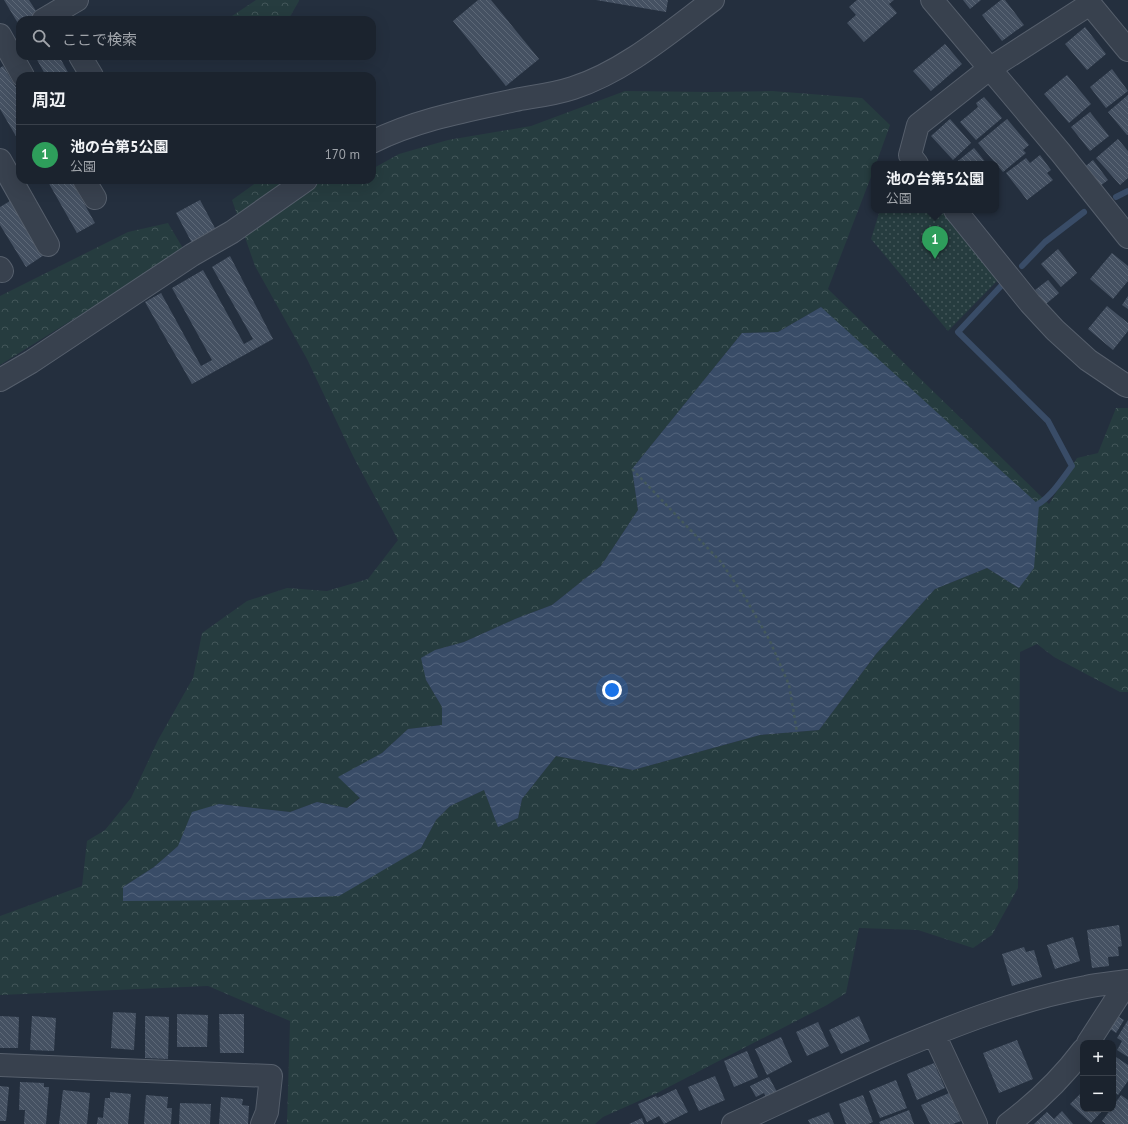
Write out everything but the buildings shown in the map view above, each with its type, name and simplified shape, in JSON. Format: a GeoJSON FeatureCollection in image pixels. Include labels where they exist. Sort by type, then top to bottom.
{"type":"FeatureCollection","features":[{"type":"Feature","properties":{"kind":"street"},"geometry":{"type":"LineString","coordinates":[[49,14],[77,0]]}},
{"type":"Feature","properties":{"kind":"street"},"geometry":{"type":"LineString","coordinates":[[376,140],[390,133],[424,121],[469,110],[552,94],[588,83],[604,76],[650,47],[713,0]]}},
{"type":"Feature","properties":{"kind":"street"},"geometry":{"type":"LineString","coordinates":[[932,0],[1061,153],[1128,237]]}},
{"type":"Feature","properties":{"kind":"street"},"geometry":{"type":"LineString","coordinates":[[914,161],[910,156],[918,125],[989,69],[1090,4],[1128,50]]}},
{"type":"Feature","properties":{"kind":"street"},"geometry":{"type":"LineString","coordinates":[[6,39],[21,72]]}},
{"type":"Feature","properties":{"kind":"street"},"geometry":{"type":"LineString","coordinates":[[82,60],[90,72]]}},
{"type":"Feature","properties":{"kind":"street"},"geometry":{"type":"LineString","coordinates":[[0,160],[48,245]]}},
{"type":"Feature","properties":{"kind":"street"},"geometry":{"type":"LineString","coordinates":[[0,380],[31,362],[192,255],[232,232],[300,184]]}},
{"type":"Feature","properties":{"kind":"street"},"geometry":{"type":"LineString","coordinates":[[957,213],[1030,303],[1055,330],[1088,360],[1125,386],[1128,386]]}},
{"type":"Feature","properties":{"kind":"street"},"geometry":{"type":"LineString","coordinates":[[733,1124],[836,1076],[934,1034],[984,1015],[1038,998],[1086,986],[1128,981]]}},
{"type":"Feature","properties":{"kind":"street"},"geometry":{"type":"LineString","coordinates":[[1090,1040],[1128,981]]}},
{"type":"Feature","properties":{"kind":"street"},"geometry":{"type":"LineString","coordinates":[[934,1034],[976,1124]]}},
{"type":"Feature","properties":{"kind":"street"},"geometry":{"type":"LineString","coordinates":[[1008,1124],[1049,1089],[1080,1054]]}},
{"type":"Feature","properties":{"kind":"street"},"geometry":{"type":"LineString","coordinates":[[0,1065],[271,1076],[267,1112],[262,1124]]}},
{"type":"Feature","properties":{"kind":"path"},"geometry":{"type":"LineString","coordinates":[[632,469],[721,562],[746,599],[770,641],[789,685],[797,732]]}},
{"type":"Feature","properties":{"kind":"green space"},"geometry":{"type":"Polygon","coordinates":[[[256,0],[299,0],[290,16],[232,16],[256,0]]]}},
{"type":"Feature","properties":{"kind":"green space"},"geometry":{"type":"Polygon","coordinates":[[[625,91],[772,91],[862,98],[890,125],[877,161],[871,161],[871,177],[828,289],[1049,504],[1077,458],[1098,453],[1116,408],[1128,408],[1128,692],[1120,692],[1054,657],[1037,644],[1020,652],[1018,888],[992,935],[973,948],[918,930],[859,928],[846,993],[827,1005],[659,1092],[603,1117],[595,1124],[287,1124],[290,1021],[208,986],[0,995],[0,916],[82,886],[87,841],[105,830],[131,798],[158,740],[193,678],[202,633],[247,601],[287,588],[327,591],[368,579],[398,540],[353,456],[307,359],[255,266],[232,200],[254,184],[376,184],[376,167],[399,154],[448,140],[531,126],[625,91]],[[821,307],[778,332],[742,333],[632,469],[638,510],[601,566],[552,605],[515,619],[464,642],[435,650],[426,680],[442,707],[442,725],[408,729],[382,753],[339,777],[360,797],[347,808],[317,802],[290,812],[219,804],[178,846],[154,867],[123,887],[421,848],[436,820],[450,806],[484,790],[498,826],[518,818],[522,799],[556,756],[633,770],[760,735],[819,730],[876,654],[935,589],[987,568],[1019,588],[821,307]]]}},
{"type":"Feature","properties":{"kind":"green space"},"geometry":{"type":"Polygon","coordinates":[[[879,213],[945,213],[999,279],[948,331],[871,239],[879,213]]]}},
{"type":"Feature","properties":{"kind":"green space"},"geometry":{"type":"Polygon","coordinates":[[[168,223],[184,250],[0,365],[0,296],[128,232],[168,223]]]}},
{"type":"Feature","properties":{"kind":"water"},"geometry":{"type":"Polygon","coordinates":[[[821,307],[1039,505],[1034,568],[1019,588],[987,568],[935,589],[876,654],[819,730],[760,735],[633,770],[556,756],[522,799],[518,818],[498,827],[484,790],[450,806],[436,820],[421,848],[339,896],[247,900],[123,901],[123,887],[154,867],[178,846],[192,812],[219,804],[290,812],[317,802],[347,808],[360,798],[338,777],[382,753],[408,729],[442,725],[442,707],[426,680],[421,658],[435,650],[464,642],[515,619],[552,605],[601,566],[638,510],[632,469],[742,333],[778,332],[821,307]]]}},
{"type":"Feature","properties":{"kind":"waterway"},"geometry":{"type":"LineString","coordinates":[[1116,197],[1128,191]]}},
{"type":"Feature","properties":{"kind":"waterway"},"geometry":{"type":"LineString","coordinates":[[1022,266],[1045,242],[1084,212]]}},
{"type":"Feature","properties":{"kind":"waterway"},"geometry":{"type":"LineString","coordinates":[[1001,286],[958,332],[1048,421],[1072,466],[1049,495],[1044,500],[1032,507]]}},
{"type":"Feature","properties":{"kind":"place","name":"池の台第5公園"},"geometry":{"type":"Point","coordinates":[935,259]}}]}
